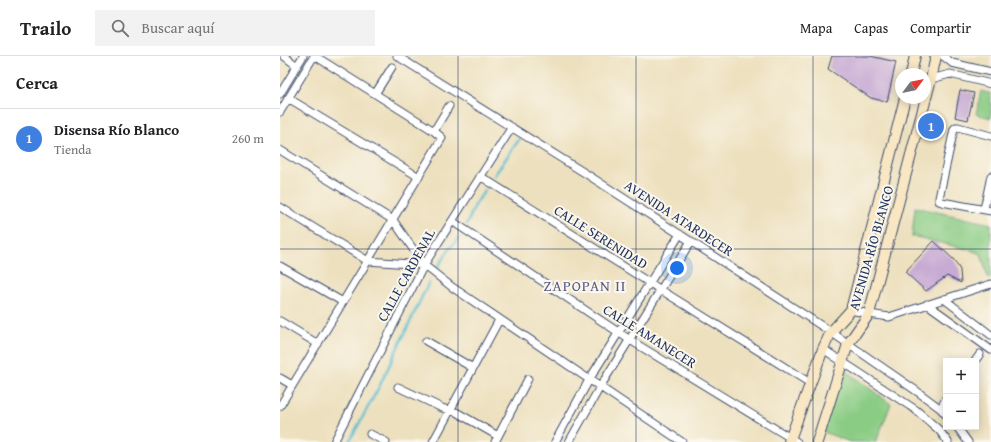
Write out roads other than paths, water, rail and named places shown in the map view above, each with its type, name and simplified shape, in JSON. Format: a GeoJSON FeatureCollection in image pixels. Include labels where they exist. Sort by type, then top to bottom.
{"type":"FeatureCollection","features":[{"type":"Feature","properties":{"kind":"street"},"geometry":{"type":"LineString","coordinates":[[284,56],[297,66]]}},
{"type":"Feature","properties":{"kind":"street"},"geometry":{"type":"LineString","coordinates":[[280,94],[303,56]]}},
{"type":"Feature","properties":{"kind":"street"},"geometry":{"type":"LineString","coordinates":[[280,406],[442,138],[434,131],[314,56],[281,109]]}},
{"type":"Feature","properties":{"kind":"street","name":"AVENIDA ATARDECER"},"geometry":{"type":"LineString","coordinates":[[397,56],[512,127],[832,332],[918,392],[943,412]]}},
{"type":"Feature","properties":{"kind":"street"},"geometry":{"type":"LineString","coordinates":[[912,68],[915,56]]}},
{"type":"Feature","properties":{"kind":"street","name":"AVENIDA RÍO BLANCO"},"geometry":{"type":"LineString","coordinates":[[931,79],[936,56]]}},
{"type":"Feature","properties":{"kind":"street"},"geometry":{"type":"LineString","coordinates":[[943,56],[952,63],[991,72]]}},
{"type":"Feature","properties":{"kind":"street"},"geometry":{"type":"LineString","coordinates":[[375,94],[392,67]]}},
{"type":"Feature","properties":{"kind":"street"},"geometry":{"type":"LineString","coordinates":[[931,79],[950,74],[991,84]]}},
{"type":"Feature","properties":{"kind":"street"},"geometry":{"type":"LineString","coordinates":[[288,98],[419,177]]}},
{"type":"Feature","properties":{"kind":"street","name":"AVENIDA RÍO BLANCO"},"geometry":{"type":"LineString","coordinates":[[792,441],[810,383],[823,349],[832,332],[851,310],[903,104]]}},
{"type":"Feature","properties":{"kind":"street","name":"AVENIDA RÍO BLANCO"},"geometry":{"type":"LineString","coordinates":[[817,442],[848,344],[869,314],[924,104]]}},
{"type":"Feature","properties":{"kind":"street"},"geometry":{"type":"LineString","coordinates":[[434,131],[449,106]]}},
{"type":"Feature","properties":{"kind":"street","name":"CALLE CARDENAL"},"geometry":{"type":"LineString","coordinates":[[334,442],[424,265],[512,127]]}},
{"type":"Feature","properties":{"kind":"street"},"geometry":{"type":"LineString","coordinates":[[991,136],[958,127],[954,129],[939,198],[940,201],[987,210],[991,176]]}},
{"type":"Feature","properties":{"kind":"street"},"geometry":{"type":"LineString","coordinates":[[280,150],[393,220],[424,265],[452,288],[682,442]]}},
{"type":"Feature","properties":{"kind":"street","name":"CALLE SERENIDAD"},"geometry":{"type":"LineString","coordinates":[[480,176],[810,383]]}},
{"type":"Feature","properties":{"kind":"street"},"geometry":{"type":"LineString","coordinates":[[280,207],[368,261],[424,265]]}},
{"type":"Feature","properties":{"kind":"street","name":"CALLE AMANECER"},"geometry":{"type":"LineString","coordinates":[[452,221],[630,340],[792,441]]}},
{"type":"Feature","properties":{"kind":"street"},"geometry":{"type":"LineString","coordinates":[[554,442],[589,380],[680,234]]}},
{"type":"Feature","properties":{"kind":"street"},"geometry":{"type":"LineString","coordinates":[[569,442],[600,387],[691,241]]}},
{"type":"Feature","properties":{"kind":"street"},"geometry":{"type":"LineString","coordinates":[[280,266],[343,302]]}},
{"type":"Feature","properties":{"kind":"street"},"geometry":{"type":"LineString","coordinates":[[851,310],[889,317],[991,284]]}},
{"type":"Feature","properties":{"kind":"street"},"geometry":{"type":"LineString","coordinates":[[944,299],[991,335]]}},
{"type":"Feature","properties":{"kind":"street"},"geometry":{"type":"LineString","coordinates":[[927,304],[991,350]]}},
{"type":"Feature","properties":{"kind":"street"},"geometry":{"type":"LineString","coordinates":[[433,442],[499,320]]}},
{"type":"Feature","properties":{"kind":"street"},"geometry":{"type":"LineString","coordinates":[[280,321],[318,344]]}},
{"type":"Feature","properties":{"kind":"street"},"geometry":{"type":"LineString","coordinates":[[426,341],[473,368]]}},
{"type":"Feature","properties":{"kind":"street"},"geometry":{"type":"LineString","coordinates":[[823,349],[916,410],[939,430],[948,442]]}},
{"type":"Feature","properties":{"kind":"street"},"geometry":{"type":"LineString","coordinates":[[977,358],[980,354]]}},
{"type":"Feature","properties":{"kind":"street"},"geometry":{"type":"LineString","coordinates":[[280,378],[292,385]]}},
{"type":"Feature","properties":{"kind":"street"},"geometry":{"type":"LineString","coordinates":[[398,387],[442,408],[456,412],[497,439],[528,379]]}},
{"type":"Feature","properties":{"kind":"street"},"geometry":{"type":"LineString","coordinates":[[940,409],[943,404]]}},
{"type":"Feature","properties":{"kind":"street"},"geometry":{"type":"LineString","coordinates":[[959,430],[968,442]]}},
{"type":"Feature","properties":{"kind":"street"},"geometry":{"type":"LineString","coordinates":[[370,434],[386,442]]}},
{"type":"Feature","properties":{"kind":"waterway"},"geometry":{"type":"LineString","coordinates":[[494,176],[520,138]]}},
{"type":"Feature","properties":{"kind":"waterway"},"geometry":{"type":"LineString","coordinates":[[467,224],[475,205],[485,190]]}},
{"type":"Feature","properties":{"kind":"waterway"},"geometry":{"type":"LineString","coordinates":[[437,268],[450,248],[459,238]]}},
{"type":"Feature","properties":{"kind":"waterway"},"geometry":{"type":"LineString","coordinates":[[349,442],[379,387],[429,282]]}},
{"type":"Feature","properties":{"kind":"place","name":"Disensa Río Blanco"},"geometry":{"type":"Point","coordinates":[931,126]}},
{"type":"Feature","properties":{"kind":"district","name":"ZAPOPAN II"},"geometry":{"type":"Point","coordinates":[585,285]}}]}
